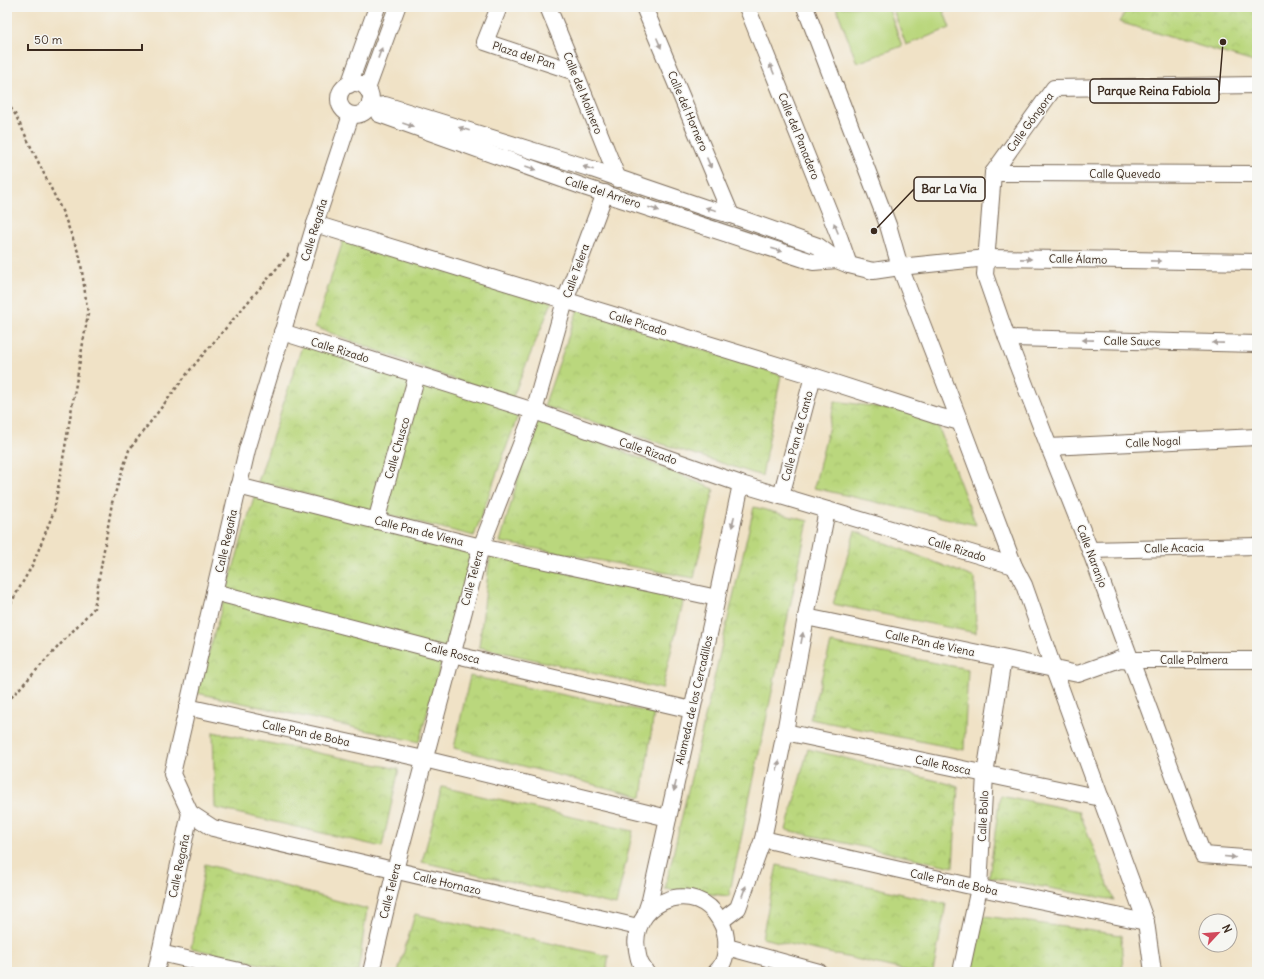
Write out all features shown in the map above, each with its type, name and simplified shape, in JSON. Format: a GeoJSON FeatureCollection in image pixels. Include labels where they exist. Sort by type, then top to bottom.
{"type":"FeatureCollection","features":[{"type":"Feature","properties":{"kind":"street"},"geometry":{"type":"LineString","coordinates":[[349,85],[377,7]]}},
{"type":"Feature","properties":{"kind":"street"},"geometry":{"type":"LineString","coordinates":[[371,100],[361,85],[356,83],[349,85],[342,90],[339,100],[342,109],[346,113],[356,115],[366,111],[371,100],[397,7]]}},
{"type":"Feature","properties":{"kind":"street","name":"Plaza del Pan"},"geometry":{"type":"LineString","coordinates":[[499,7],[485,42],[576,72]]}},
{"type":"Feature","properties":{"kind":"street","name":"Calle del Molinero"},"geometry":{"type":"LineString","coordinates":[[548,7],[576,72],[618,178]]}},
{"type":"Feature","properties":{"kind":"street","name":"Calle del Hornero"},"geometry":{"type":"LineString","coordinates":[[644,7],[732,215]]}},
{"type":"Feature","properties":{"kind":"street","name":"Calle del Panadero"},"geometry":{"type":"LineString","coordinates":[[747,7],[840,239],[843,263]]}},
{"type":"Feature","properties":{"kind":"street"},"geometry":{"type":"LineString","coordinates":[[805,7],[888,225],[900,267],[1014,566],[1024,586],[1146,922],[1153,972]]}},
{"type":"Feature","properties":{"kind":"street","name":"Calle Góngora"},"geometry":{"type":"LineString","coordinates":[[993,173],[1054,88],[1257,85]]}},
{"type":"Feature","properties":{"kind":"street","name":"Calle del Arriero"},"geometry":{"type":"LineString","coordinates":[[371,100],[618,178],[706,208],[732,215],[818,246],[843,263]]}},
{"type":"Feature","properties":{"kind":"street","name":"Calle del Arriero"},"geometry":{"type":"LineString","coordinates":[[371,100],[379,114],[606,193],[813,262],[843,263],[872,272],[900,267]]}},
{"type":"Feature","properties":{"kind":"street","name":"Calle Regaña"},"geometry":{"type":"LineString","coordinates":[[156,972],[190,813],[172,774],[187,707],[247,450],[315,224],[351,115]]}},
{"type":"Feature","properties":{"kind":"street"},"geometry":{"type":"LineString","coordinates":[[987,258],[993,173]]}},
{"type":"Feature","properties":{"kind":"street","name":"Calle Quevedo"},"geometry":{"type":"LineString","coordinates":[[993,173],[1257,174]]}},
{"type":"Feature","properties":{"kind":"street","name":"Calle Telera"},"geometry":{"type":"LineString","coordinates":[[371,972],[395,870],[480,547],[534,411],[565,301],[606,193]]}},
{"type":"Feature","properties":{"kind":"street","name":"Calle Picado"},"geometry":{"type":"LineString","coordinates":[[315,224],[960,422]]}},
{"type":"Feature","properties":{"kind":"street","name":"Calle Álamo"},"geometry":{"type":"LineString","coordinates":[[900,267],[987,258],[1257,262]]}},
{"type":"Feature","properties":{"kind":"street","name":"Calle Naranjo"},"geometry":{"type":"LineString","coordinates":[[987,258],[985,275],[1007,338],[1132,660],[1203,854],[1257,859]]}},
{"type":"Feature","properties":{"kind":"street","name":"Calle Rizado"},"geometry":{"type":"LineString","coordinates":[[282,332],[534,411],[741,484],[1014,566]]}},
{"type":"Feature","properties":{"kind":"street","name":"Calle Sauce"},"geometry":{"type":"LineString","coordinates":[[1007,338],[1257,344]]}},
{"type":"Feature","properties":{"kind":"street","name":"Calle Chusco"},"geometry":{"type":"LineString","coordinates":[[376,521],[417,375]]}},
{"type":"Feature","properties":{"kind":"street","name":"Calle Pan de Canto"},"geometry":{"type":"LineString","coordinates":[[781,496],[813,376]]}},
{"type":"Feature","properties":{"kind":"street","name":"Calle Nogal"},"geometry":{"type":"LineString","coordinates":[[1049,447],[1257,437]]}},
{"type":"Feature","properties":{"kind":"street","name":"Alameda de los Cercadillos"},"geometry":{"type":"LineString","coordinates":[[641,968],[636,942],[650,900],[741,484]]}},
{"type":"Feature","properties":{"kind":"street","name":"Calle Pan de Viena"},"geometry":{"type":"LineString","coordinates":[[238,486],[480,547],[717,598]]}},
{"type":"Feature","properties":{"kind":"street"},"geometry":{"type":"LineString","coordinates":[[721,921],[738,908],[763,839],[827,510]]}},
{"type":"Feature","properties":{"kind":"street","name":"Calle Acacia"},"geometry":{"type":"LineString","coordinates":[[1090,550],[1257,546]]}},
{"type":"Feature","properties":{"kind":"street","name":"Calle Rosca"},"geometry":{"type":"LineString","coordinates":[[214,592],[452,654],[692,710]]}},
{"type":"Feature","properties":{"kind":"street","name":"Calle Pan de Viena"},"geometry":{"type":"LineString","coordinates":[[806,617],[1054,670]]}},
{"type":"Feature","properties":{"kind":"street","name":"Calle Bollo"},"geometry":{"type":"LineString","coordinates":[[961,972],[979,888],[985,774],[1003,659]]}},
{"type":"Feature","properties":{"kind":"street","name":"Calle Palmera"},"geometry":{"type":"LineString","coordinates":[[1054,670],[1078,674],[1120,659],[1257,660]]}},
{"type":"Feature","properties":{"kind":"street","name":"Calle Pan de Boba"},"geometry":{"type":"LineString","coordinates":[[187,707],[424,759],[668,818]]}},
{"type":"Feature","properties":{"kind":"street","name":"Calle Rosca"},"geometry":{"type":"LineString","coordinates":[[785,732],[1101,798]]}},
{"type":"Feature","properties":{"kind":"street","name":"Calle Hornazo"},"geometry":{"type":"LineString","coordinates":[[190,813],[213,828],[395,870],[642,921]]}},
{"type":"Feature","properties":{"kind":"street","name":"Calle Pan de Boba"},"geometry":{"type":"LineString","coordinates":[[763,839],[979,888],[1146,922]]}},
{"type":"Feature","properties":{"kind":"street"},"geometry":{"type":"LineString","coordinates":[[642,921],[655,905],[669,899],[682,897],[698,900],[711,909],[721,921],[725,931],[727,947],[726,955],[718,971]]}},
{"type":"Feature","properties":{"kind":"street"},"geometry":{"type":"LineString","coordinates":[[727,947],[819,972]]}},
{"type":"Feature","properties":{"kind":"street"},"geometry":{"type":"LineString","coordinates":[[160,953],[244,972]]}},
{"type":"Feature","properties":{"kind":"path"},"geometry":{"type":"LineString","coordinates":[[7,103],[15,114],[63,213],[80,257],[88,314],[54,511],[33,564],[7,610]]}},
{"type":"Feature","properties":{"kind":"path"},"geometry":{"type":"LineString","coordinates":[[7,702],[94,608],[112,503],[129,450],[190,370],[294,249]]}},
{"type":"Feature","properties":{"kind":"green space"},"geometry":{"type":"Polygon","coordinates":[[[836,7],[888,7],[902,46],[857,63],[836,7]]]}},
{"type":"Feature","properties":{"kind":"green space"},"geometry":{"type":"Polygon","coordinates":[[[892,7],[942,7],[950,28],[906,45],[892,7]]]}},
{"type":"Feature","properties":{"kind":"green space"},"geometry":{"type":"Polygon","coordinates":[[[1128,7],[1257,7],[1257,63],[1119,22],[1128,7]]]}},
{"type":"Feature","properties":{"kind":"green space"},"geometry":{"type":"Polygon","coordinates":[[[344,238],[552,302],[511,401],[315,327],[344,238]]]}},
{"type":"Feature","properties":{"kind":"green space"},"geometry":{"type":"Polygon","coordinates":[[[578,309],[781,375],[762,476],[544,406],[578,309]]]}},
{"type":"Feature","properties":{"kind":"green space"},"geometry":{"type":"Polygon","coordinates":[[[303,343],[520,410],[474,536],[258,482],[303,343]]]}},
{"type":"Feature","properties":{"kind":"green space"},"geometry":{"type":"Polygon","coordinates":[[[835,401],[934,415],[976,525],[814,488],[835,401]]]}},
{"type":"Feature","properties":{"kind":"green space"},"geometry":{"type":"Polygon","coordinates":[[[536,415],[714,489],[694,578],[500,542],[536,415]]]}},
{"type":"Feature","properties":{"kind":"green space"},"geometry":{"type":"Polygon","coordinates":[[[256,490],[475,544],[419,742],[197,693],[256,490]]]}},
{"type":"Feature","properties":{"kind":"green space"},"geometry":{"type":"Polygon","coordinates":[[[754,507],[808,521],[729,896],[665,889],[754,507]]]}},
{"type":"Feature","properties":{"kind":"green space"},"geometry":{"type":"Polygon","coordinates":[[[855,531],[975,578],[976,633],[833,604],[855,531]]]}},
{"type":"Feature","properties":{"kind":"green space"},"geometry":{"type":"Polygon","coordinates":[[[490,556],[684,598],[662,689],[479,647],[490,556]]]}},
{"type":"Feature","properties":{"kind":"green space"},"geometry":{"type":"Polygon","coordinates":[[[831,643],[968,669],[964,750],[810,719],[831,643]]]}},
{"type":"Feature","properties":{"kind":"green space"},"geometry":{"type":"Polygon","coordinates":[[[470,676],[654,713],[642,797],[454,748],[470,676]]]}},
{"type":"Feature","properties":{"kind":"green space"},"geometry":{"type":"Polygon","coordinates":[[[213,732],[399,769],[382,847],[215,808],[213,732]]]}},
{"type":"Feature","properties":{"kind":"green space"},"geometry":{"type":"Polygon","coordinates":[[[808,749],[958,786],[953,867],[786,830],[808,749]]]}},
{"type":"Feature","properties":{"kind":"green space"},"geometry":{"type":"Polygon","coordinates":[[[442,787],[633,831],[616,905],[422,862],[442,787]]]}},
{"type":"Feature","properties":{"kind":"green space"},"geometry":{"type":"Polygon","coordinates":[[[1000,795],[1079,811],[1114,900],[989,877],[1000,795]]]}},
{"type":"Feature","properties":{"kind":"green space"},"geometry":{"type":"Polygon","coordinates":[[[205,864],[367,909],[358,972],[294,972],[191,948],[205,864]]]}},
{"type":"Feature","properties":{"kind":"green space"},"geometry":{"type":"Polygon","coordinates":[[[777,865],[946,904],[933,972],[913,972],[762,938],[777,865]]]}},
{"type":"Feature","properties":{"kind":"green space"},"geometry":{"type":"Polygon","coordinates":[[[415,914],[609,956],[606,972],[398,972],[415,914]]]}},
{"type":"Feature","properties":{"kind":"green space"},"geometry":{"type":"Polygon","coordinates":[[[978,915],[1121,935],[1123,972],[970,972],[978,915]]]}},
{"type":"Feature","properties":{"kind":"place","name":"Parque Reina Fabiola"},"geometry":{"type":"Point","coordinates":[1223,42]}},
{"type":"Feature","properties":{"kind":"place","name":"Bar La Vía"},"geometry":{"type":"Point","coordinates":[874,231]}}]}
